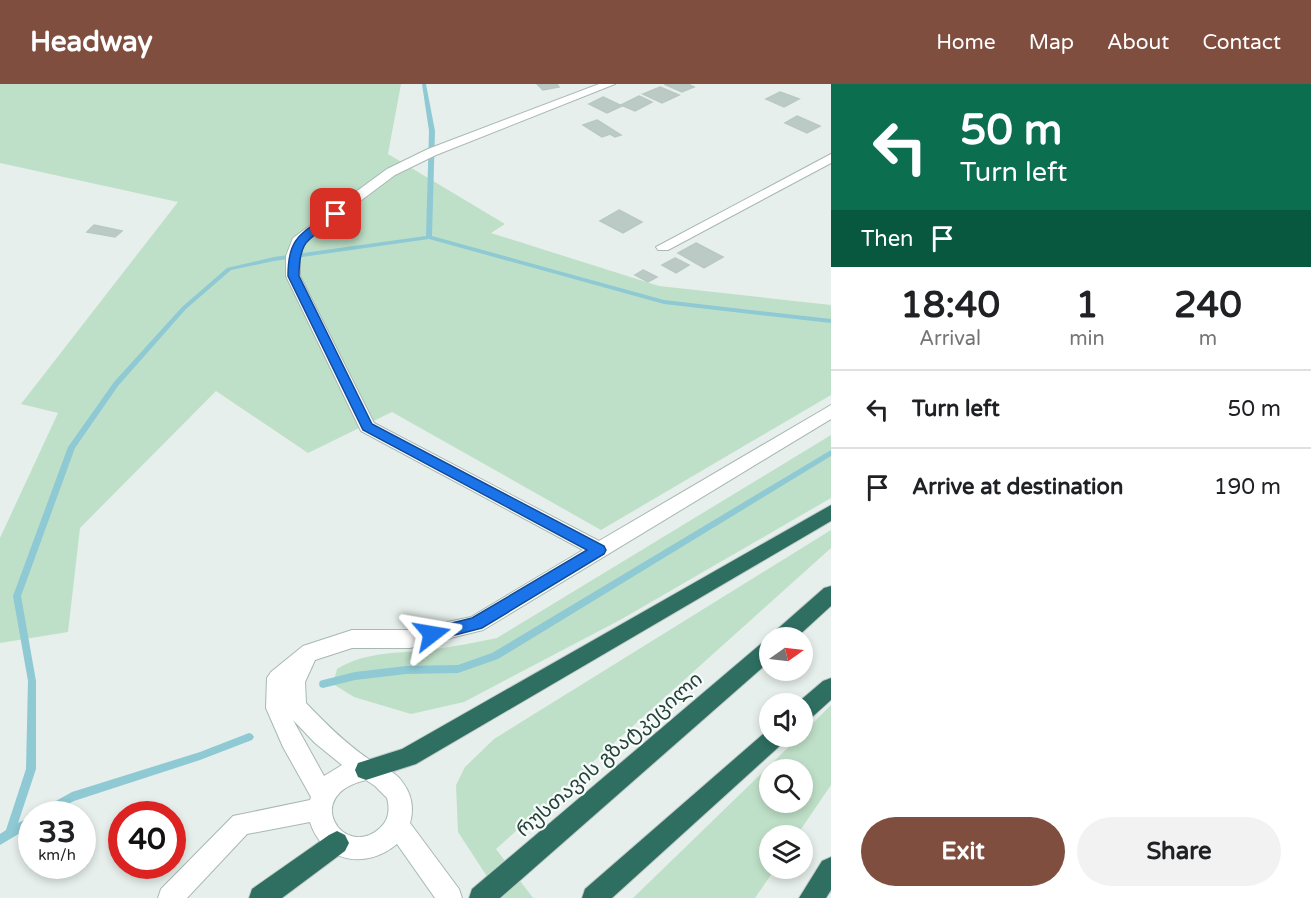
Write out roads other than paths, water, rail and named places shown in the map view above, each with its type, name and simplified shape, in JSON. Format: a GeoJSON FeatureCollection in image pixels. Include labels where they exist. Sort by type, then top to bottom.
{"type":"FeatureCollection","features":[{"type":"Feature","properties":{"kind":"highway"},"geometry":{"type":"LineString","coordinates":[[366,770],[408,757],[831,512]]}},
{"type":"Feature","properties":{"kind":"highway"},"geometry":{"type":"LineString","coordinates":[[794,627],[831,594]]}},
{"type":"Feature","properties":{"kind":"highway","name":"რუსთავის გზატკეცილი"},"geometry":{"type":"LineString","coordinates":[[482,898],[759,658]]}},
{"type":"Feature","properties":{"kind":"highway"},"geometry":{"type":"LineString","coordinates":[[813,703],[831,687]]}},
{"type":"Feature","properties":{"kind":"highway"},"geometry":{"type":"LineString","coordinates":[[594,898],[763,747]]}},
{"type":"Feature","properties":{"kind":"highway"},"geometry":{"type":"LineString","coordinates":[[261,898],[337,843]]}},
{"type":"Feature","properties":{"kind":"highway"},"geometry":{"type":"LineString","coordinates":[[811,898],[831,869]]}},
{"type":"Feature","properties":{"kind":"street"},"geometry":{"type":"LineString","coordinates":[[599,550],[367,427],[293,276],[293,256],[298,242],[391,172],[432,152],[609,84]]}},
{"type":"Feature","properties":{"kind":"street"},"geometry":{"type":"LineString","coordinates":[[663,247],[831,158]]}},
{"type":"Feature","properties":{"kind":"street"},"geometry":{"type":"LineString","coordinates":[[310,652],[294,681],[295,707],[322,736],[366,770],[386,778],[399,794],[401,810],[397,825],[389,836],[371,846],[350,848],[337,843],[320,823],[320,802],[277,708],[278,678],[310,652],[352,639],[410,639],[476,624],[831,411]]}},
{"type":"Feature","properties":{"kind":"street"},"geometry":{"type":"LineString","coordinates":[[170,898],[241,824],[320,802],[328,785],[339,776],[352,771],[366,770]]}},
{"type":"Feature","properties":{"kind":"street"},"geometry":{"type":"LineString","coordinates":[[397,825],[450,898]]}},
{"type":"Feature","properties":{"kind":"waterway"},"geometry":{"type":"LineString","coordinates":[[424,84],[432,131],[429,237]]}},
{"type":"Feature","properties":{"kind":"waterway"},"geometry":{"type":"LineString","coordinates":[[10,833],[31,769],[32,681],[17,596],[72,447],[116,384],[184,308],[229,269],[274,259],[429,237]]}},
{"type":"Feature","properties":{"kind":"waterway"},"geometry":{"type":"LineString","coordinates":[[429,237],[664,302],[831,321]]}},
{"type":"Feature","properties":{"kind":"waterway"},"geometry":{"type":"LineString","coordinates":[[323,684],[355,676],[406,670],[458,669],[495,656],[831,453]]}},
{"type":"Feature","properties":{"kind":"waterway"},"geometry":{"type":"LineString","coordinates":[[65,801],[200,756],[249,737]]}},
{"type":"Feature","properties":{"kind":"waterway"},"geometry":{"type":"LineString","coordinates":[[10,833],[18,828]]}},
{"type":"Feature","properties":{"kind":"waterway"},"geometry":{"type":"LineString","coordinates":[[0,840],[10,833]]}}]}
